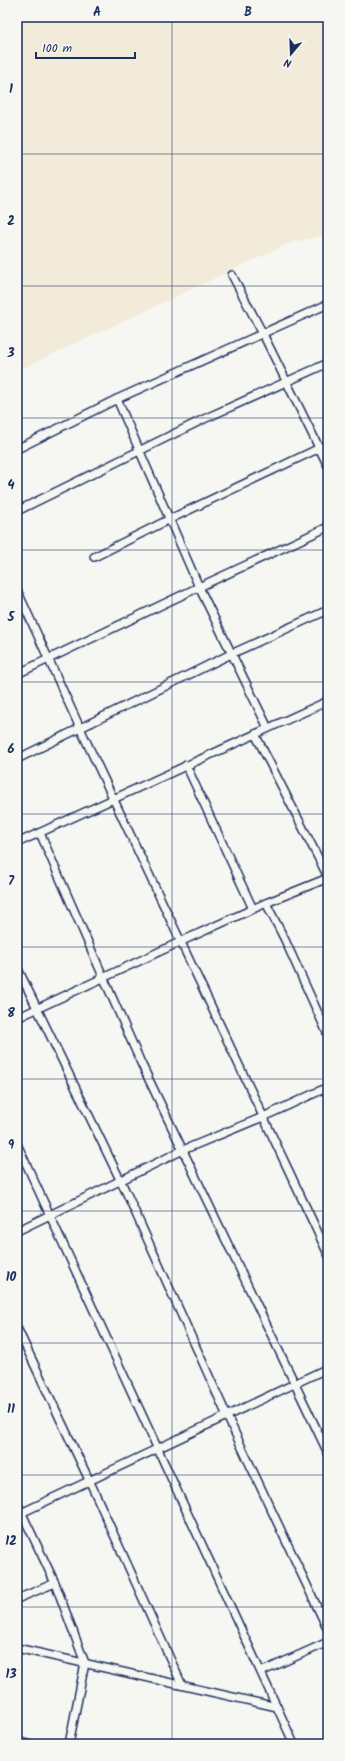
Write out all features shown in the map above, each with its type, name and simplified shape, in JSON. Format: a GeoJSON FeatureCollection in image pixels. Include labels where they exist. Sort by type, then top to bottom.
{"type":"FeatureCollection","features":[{"type":"Feature","properties":{"kind":"street"},"geometry":{"type":"LineString","coordinates":[[232,275],[263,334],[328,466]]}},
{"type":"Feature","properties":{"kind":"street"},"geometry":{"type":"LineString","coordinates":[[17,449],[117,399],[328,304]]}},
{"type":"Feature","properties":{"kind":"street"},"geometry":{"type":"LineString","coordinates":[[17,511],[204,419],[287,383],[328,363]]}},
{"type":"Feature","properties":{"kind":"street"},"geometry":{"type":"LineString","coordinates":[[117,399],[199,587],[268,728]]}},
{"type":"Feature","properties":{"kind":"street"},"geometry":{"type":"LineString","coordinates":[[94,557],[328,444]]}},
{"type":"Feature","properties":{"kind":"street"},"geometry":{"type":"LineString","coordinates":[[17,674],[328,527]]}},
{"type":"Feature","properties":{"kind":"street"},"geometry":{"type":"LineString","coordinates":[[17,590],[80,728],[182,941],[328,1254]]}},
{"type":"Feature","properties":{"kind":"street"},"geometry":{"type":"LineString","coordinates":[[17,759],[231,654],[328,610]]}},
{"type":"Feature","properties":{"kind":"street"},"geometry":{"type":"LineString","coordinates":[[17,843],[328,701]]}},
{"type":"Feature","properties":{"kind":"street"},"geometry":{"type":"LineString","coordinates":[[17,1018],[182,941],[328,877],[255,734]]}},
{"type":"Feature","properties":{"kind":"street"},"geometry":{"type":"LineString","coordinates":[[186,765],[253,909]]}},
{"type":"Feature","properties":{"kind":"street"},"geometry":{"type":"LineString","coordinates":[[40,833],[141,1064],[328,1453]]}},
{"type":"Feature","properties":{"kind":"street"},"geometry":{"type":"LineString","coordinates":[[266,903],[285,940],[328,1034]]}},
{"type":"Feature","properties":{"kind":"street"},"geometry":{"type":"LineString","coordinates":[[17,967],[120,1180],[227,1416],[328,1630]]}},
{"type":"Feature","properties":{"kind":"street"},"geometry":{"type":"LineString","coordinates":[[17,1231],[183,1150],[263,1117],[328,1087]]}},
{"type":"Feature","properties":{"kind":"street"},"geometry":{"type":"LineString","coordinates":[[17,1144],[294,1744]]}},
{"type":"Feature","properties":{"kind":"street"},"geometry":{"type":"LineString","coordinates":[[17,1328],[90,1482],[182,1686]]}},
{"type":"Feature","properties":{"kind":"street"},"geometry":{"type":"LineString","coordinates":[[19,1514],[90,1482],[158,1448],[328,1368]]}},
{"type":"Feature","properties":{"kind":"street"},"geometry":{"type":"LineString","coordinates":[[17,1503],[19,1514],[55,1583],[85,1663],[69,1744]]}},
{"type":"Feature","properties":{"kind":"street"},"geometry":{"type":"LineString","coordinates":[[17,1599],[55,1583]]}},
{"type":"Feature","properties":{"kind":"street"},"geometry":{"type":"LineString","coordinates":[[261,1672],[328,1642]]}},
{"type":"Feature","properties":{"kind":"street"},"geometry":{"type":"LineString","coordinates":[[17,1648],[277,1707]]}},
{"type":"Feature","properties":{"kind":"street"},"geometry":{"type":"LineString","coordinates":[[17,1741],[29,1744]]}},
{"type":"Feature","properties":{"kind":"shaded area"},"geometry":{"type":"Polygon","coordinates":[[[17,17],[328,17],[328,234],[290,243],[17,371],[17,17]]]}}]}
